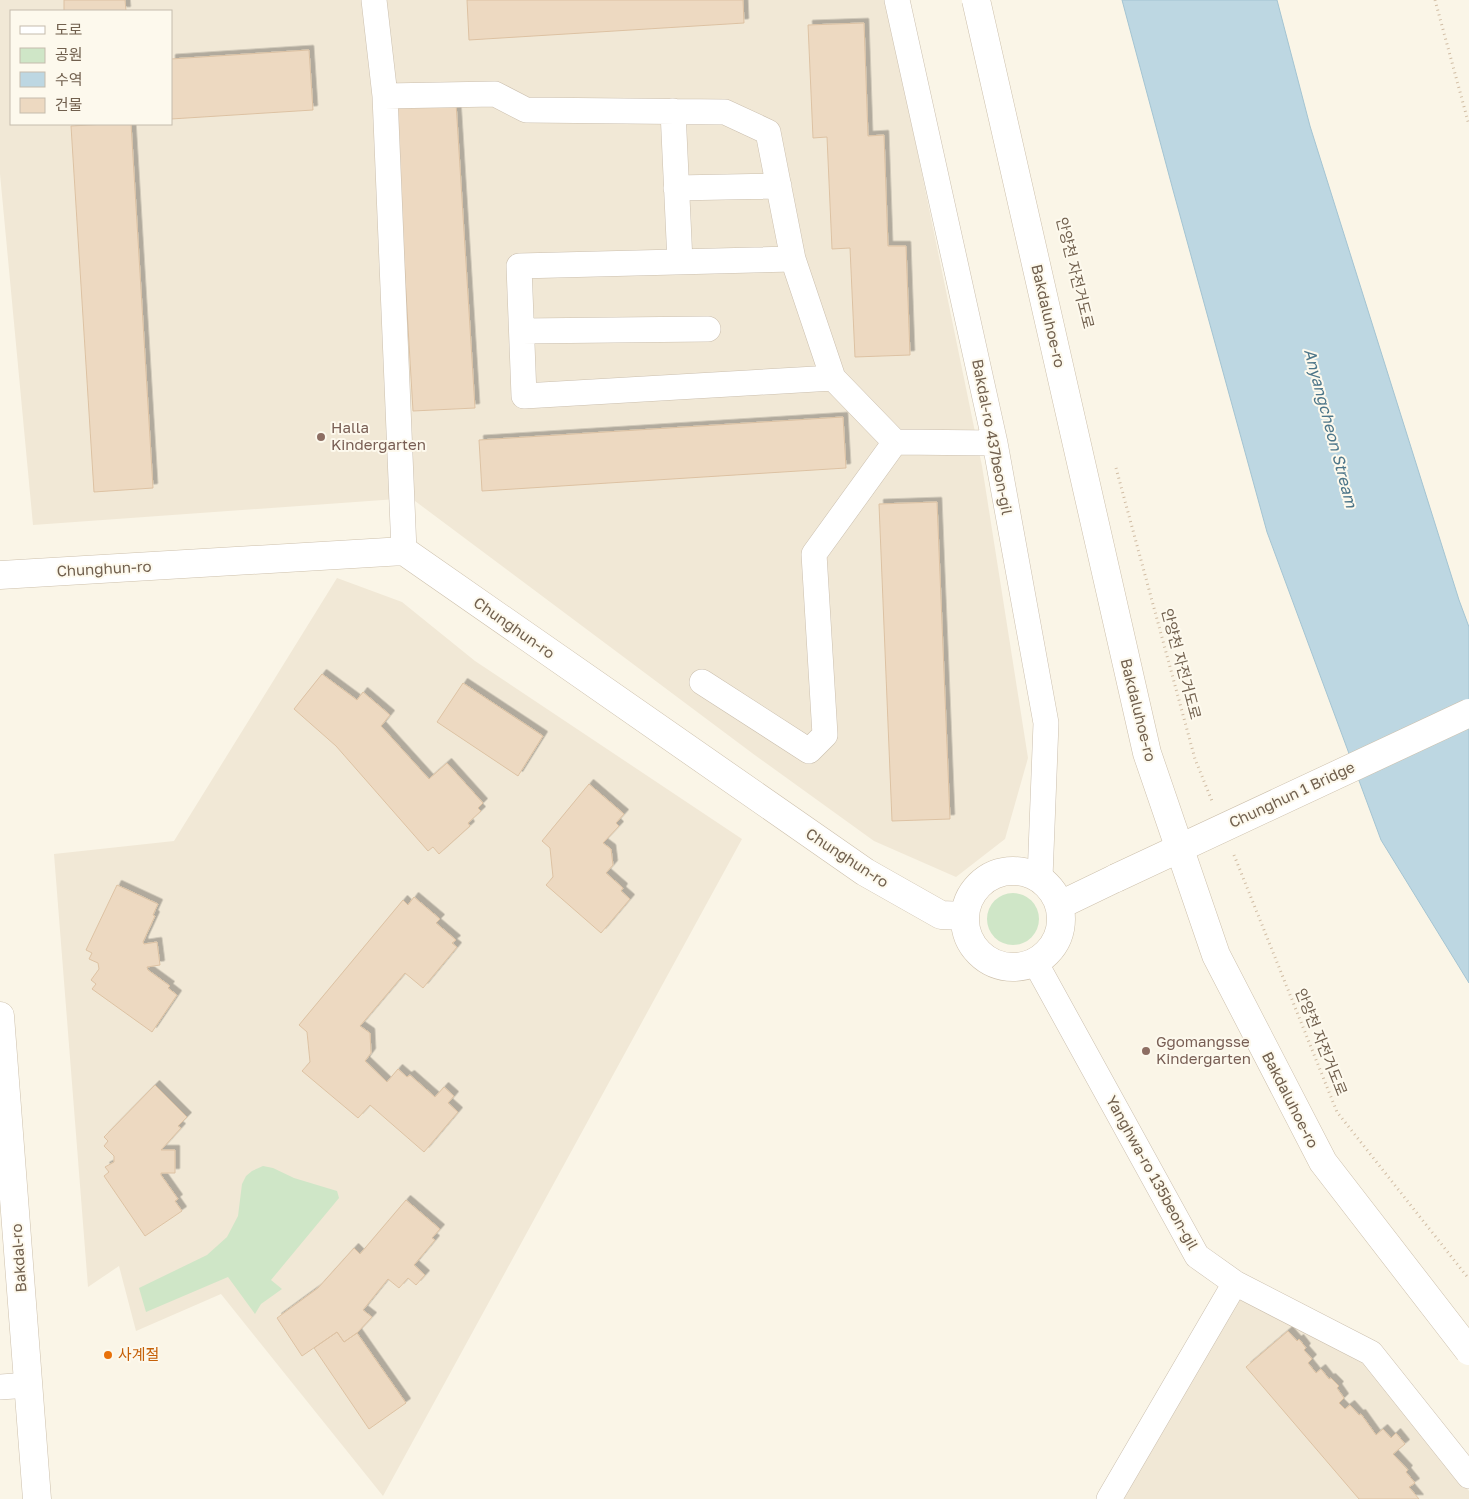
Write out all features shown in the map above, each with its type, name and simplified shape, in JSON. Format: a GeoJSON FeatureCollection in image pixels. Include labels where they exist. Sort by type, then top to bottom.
{"type":"FeatureCollection","features":[{"type":"Feature","properties":{"kind":"street"},"geometry":{"type":"LineString","coordinates":[[374,0],[385,96],[404,551]]}},
{"type":"Feature","properties":{"kind":"street","name":"Bakdal-ro 437beon-gil"},"geometry":{"type":"LineString","coordinates":[[897,0],[995,443],[1046,723],[1040,878]]}},
{"type":"Feature","properties":{"kind":"street","name":"Bakdaluhoe-ro"},"geometry":{"type":"LineString","coordinates":[[976,0],[1147,753],[1216,955],[1323,1162],[1469,1351]]}},
{"type":"Feature","properties":{"kind":"street"},"geometry":{"type":"LineString","coordinates":[[385,96],[495,94],[526,110],[725,112],[768,132],[793,259],[833,378],[895,442],[995,443]]}},
{"type":"Feature","properties":{"kind":"street"},"geometry":{"type":"LineString","coordinates":[[673,111],[680,262]]}},
{"type":"Feature","properties":{"kind":"street"},"geometry":{"type":"LineString","coordinates":[[676,188],[779,186]]}},
{"type":"Feature","properties":{"kind":"street"},"geometry":{"type":"LineString","coordinates":[[793,259],[519,266],[524,396],[833,378]]}},
{"type":"Feature","properties":{"kind":"street"},"geometry":{"type":"LineString","coordinates":[[522,331],[708,329]]}},
{"type":"Feature","properties":{"kind":"street"},"geometry":{"type":"LineString","coordinates":[[702,682],[809,751],[825,735],[814,554],[895,442]]}},
{"type":"Feature","properties":{"kind":"street","name":"Chunghun-ro"},"geometry":{"type":"LineString","coordinates":[[0,575],[404,551],[865,872],[941,915],[965,916]]}},
{"type":"Feature","properties":{"kind":"street","name":"Chunghun 1 Bridge"},"geometry":{"type":"LineString","coordinates":[[1060,905],[1469,713]]}},
{"type":"Feature","properties":{"kind":"street"},"geometry":{"type":"LineString","coordinates":[[1007,870],[1024,872],[1040,878],[1052,890],[1060,905],[1061,922],[1057,938],[1048,952],[1035,962],[1019,967],[1002,966],[986,960],[974,948],[967,933],[965,916],[969,900],[978,886],[992,875],[1007,870]]}},
{"type":"Feature","properties":{"kind":"street","name":"Yanghwa-ro 135beon-gil"},"geometry":{"type":"LineString","coordinates":[[1035,962],[1197,1256],[1235,1283],[1371,1353],[1469,1476]]}},
{"type":"Feature","properties":{"kind":"street","name":"Bakdal-ro"},"geometry":{"type":"LineString","coordinates":[[0,1016],[37,1499]]}},
{"type":"Feature","properties":{"kind":"street"},"geometry":{"type":"LineString","coordinates":[[1109,1499],[1235,1283]]}},
{"type":"Feature","properties":{"kind":"street"},"geometry":{"type":"LineString","coordinates":[[0,1387],[29,1385]]}},
{"type":"Feature","properties":{"kind":"path"},"geometry":{"type":"LineString","coordinates":[[1435,0],[1469,125]]}},
{"type":"Feature","properties":{"kind":"path","name":"안양천 자전거도로"},"geometry":{"type":"LineString","coordinates":[[1114,461],[1195,759],[1213,804]]}},
{"type":"Feature","properties":{"kind":"path","name":"안양천 자전거도로"},"geometry":{"type":"LineString","coordinates":[[1232,849],[1337,1112],[1469,1279]]}},
{"type":"Feature","properties":{"kind":"shaded area"},"geometry":{"type":"Polygon","coordinates":[[[0,0],[885,0],[982,466],[1028,758],[1005,839],[956,877],[874,841],[752,753],[411,498],[33,525],[0,174],[0,0]]]}},
{"type":"Feature","properties":{"kind":"shaded area"},"geometry":{"type":"Polygon","coordinates":[[[337,578],[402,602],[475,661],[742,839],[383,1496],[221,1294],[136,1331],[119,1266],[88,1287],[54,854],[174,841],[337,578]]]}},
{"type":"Feature","properties":{"kind":"shaded area"},"geometry":{"type":"Polygon","coordinates":[[[1238,1294],[1364,1359],[1469,1491],[1469,1499],[1120,1499],[1238,1294]]]}},
{"type":"Feature","properties":{"kind":"green space"},"geometry":{"type":"Polygon","coordinates":[[[1008,893],[1018,893],[1032,900],[1039,914],[1039,924],[1032,938],[1018,945],[1008,945],[998,941],[991,934],[987,924],[987,914],[991,904],[998,897],[1008,893]]]}},
{"type":"Feature","properties":{"kind":"green space"},"geometry":{"type":"Polygon","coordinates":[[[263,1166],[337,1191],[339,1198],[271,1280],[282,1289],[261,1304],[255,1314],[228,1277],[146,1312],[139,1288],[207,1255],[227,1237],[238,1216],[242,1184],[246,1176],[263,1166]]]}},
{"type":"Feature","properties":{"kind":"water","name":"Anyangcheon Stream"},"geometry":{"type":"Polygon","coordinates":[[[1122,0],[1277,0],[1310,126],[1469,627],[1469,983],[1381,840],[1267,532],[1122,0]]]}},
{"type":"Feature","properties":{"kind":"building"},"geometry":{"type":"Polygon","coordinates":[[[64,0],[125,0],[126,10],[64,10],[64,0]]]}},
{"type":"Feature","properties":{"kind":"building"},"geometry":{"type":"Polygon","coordinates":[[[467,0],[743,0],[744,23],[469,40],[467,0]]]}},
{"type":"Feature","properties":{"kind":"building"},"geometry":{"type":"Polygon","coordinates":[[[864,23],[868,136],[884,135],[888,246],[906,246],[910,355],[855,357],[850,248],[832,249],[827,137],[813,138],[808,25],[864,23]]]}},
{"type":"Feature","properties":{"kind":"building"},"geometry":{"type":"Polygon","coordinates":[[[309,50],[313,110],[172,119],[172,59],[309,50]]]}},
{"type":"Feature","properties":{"kind":"building"},"geometry":{"type":"Polygon","coordinates":[[[456,103],[475,408],[413,411],[395,107],[456,103]]]}},
{"type":"Feature","properties":{"kind":"building"},"geometry":{"type":"Polygon","coordinates":[[[131,125],[153,488],[94,492],[71,126],[131,125]]]}},
{"type":"Feature","properties":{"kind":"building"},"geometry":{"type":"Polygon","coordinates":[[[843,417],[846,468],[482,491],[479,440],[843,417]]]}},
{"type":"Feature","properties":{"kind":"building"},"geometry":{"type":"Polygon","coordinates":[[[937,502],[950,819],[892,821],[879,504],[937,502]]]}},
{"type":"Feature","properties":{"kind":"building"},"geometry":{"type":"Polygon","coordinates":[[[322,674],[357,700],[363,692],[390,715],[381,726],[429,779],[447,763],[483,803],[478,808],[481,811],[468,823],[470,826],[439,854],[433,847],[428,851],[336,746],[294,709],[322,674]]]}},
{"type":"Feature","properties":{"kind":"building"},"geometry":{"type":"Polygon","coordinates":[[[463,683],[543,736],[518,776],[437,722],[463,683]]]}},
{"type":"Feature","properties":{"kind":"building"},"geometry":{"type":"Polygon","coordinates":[[[589,784],[624,814],[616,823],[619,826],[603,843],[611,849],[613,865],[606,873],[623,888],[621,891],[630,899],[601,933],[546,885],[553,877],[550,848],[542,841],[589,784]]]}},
{"type":"Feature","properties":{"kind":"building"},"geometry":{"type":"Polygon","coordinates":[[[117,885],[158,904],[153,915],[155,916],[143,942],[144,944],[157,942],[160,965],[147,967],[148,970],[170,986],[168,988],[177,995],[152,1032],[92,989],[96,984],[91,980],[99,969],[98,963],[89,959],[92,953],[86,950],[117,885]]]}},
{"type":"Feature","properties":{"kind":"building"},"geometry":{"type":"Polygon","coordinates":[[[414,897],[440,919],[436,923],[456,940],[452,943],[457,947],[423,988],[405,973],[360,1026],[370,1033],[371,1053],[365,1061],[387,1082],[398,1069],[407,1077],[410,1075],[435,1097],[444,1087],[454,1096],[448,1103],[458,1112],[424,1152],[370,1105],[358,1118],[302,1071],[310,1062],[307,1032],[299,1025],[403,900],[408,905],[414,897]]]}},
{"type":"Feature","properties":{"kind":"building"},"geometry":{"type":"Polygon","coordinates":[[[155,1085],[187,1117],[178,1126],[181,1128],[161,1150],[175,1150],[175,1173],[161,1173],[161,1175],[178,1199],[175,1201],[182,1211],[145,1236],[104,1176],[109,1172],[105,1167],[114,1162],[114,1156],[104,1146],[108,1141],[104,1137],[155,1085]]]}},
{"type":"Feature","properties":{"kind":"building"},"geometry":{"type":"Polygon","coordinates":[[[406,1200],[440,1229],[432,1238],[435,1240],[414,1265],[425,1275],[416,1285],[408,1278],[399,1288],[388,1279],[363,1310],[372,1317],[357,1333],[344,1342],[337,1332],[302,1356],[277,1318],[318,1288],[354,1248],[360,1254],[406,1200]]]}},
{"type":"Feature","properties":{"kind":"building"},"geometry":{"type":"Polygon","coordinates":[[[1288,1331],[1297,1341],[1299,1339],[1306,1348],[1304,1350],[1312,1359],[1308,1363],[1316,1373],[1321,1369],[1329,1379],[1331,1378],[1339,1386],[1337,1388],[1344,1398],[1339,1403],[1345,1409],[1350,1405],[1359,1415],[1361,1414],[1376,1435],[1383,1429],[1391,1438],[1396,1433],[1405,1444],[1393,1454],[1408,1470],[1406,1472],[1415,1483],[1409,1487],[1419,1499],[1359,1499],[1246,1367],[1288,1331]]]}},
{"type":"Feature","properties":{"kind":"building"},"geometry":{"type":"Polygon","coordinates":[[[337,1332],[344,1342],[357,1333],[406,1403],[369,1429],[314,1348],[337,1332]]]}},
{"type":"Feature","properties":{"kind":"place","name":"Halla Kindergarten"},"geometry":{"type":"Point","coordinates":[321,437]}},
{"type":"Feature","properties":{"kind":"place","name":"Ggomangsse Kindergarten"},"geometry":{"type":"Point","coordinates":[1146,1051]}},
{"type":"Feature","properties":{"kind":"place","name":"사계절"},"geometry":{"type":"Point","coordinates":[108,1355]}}]}
